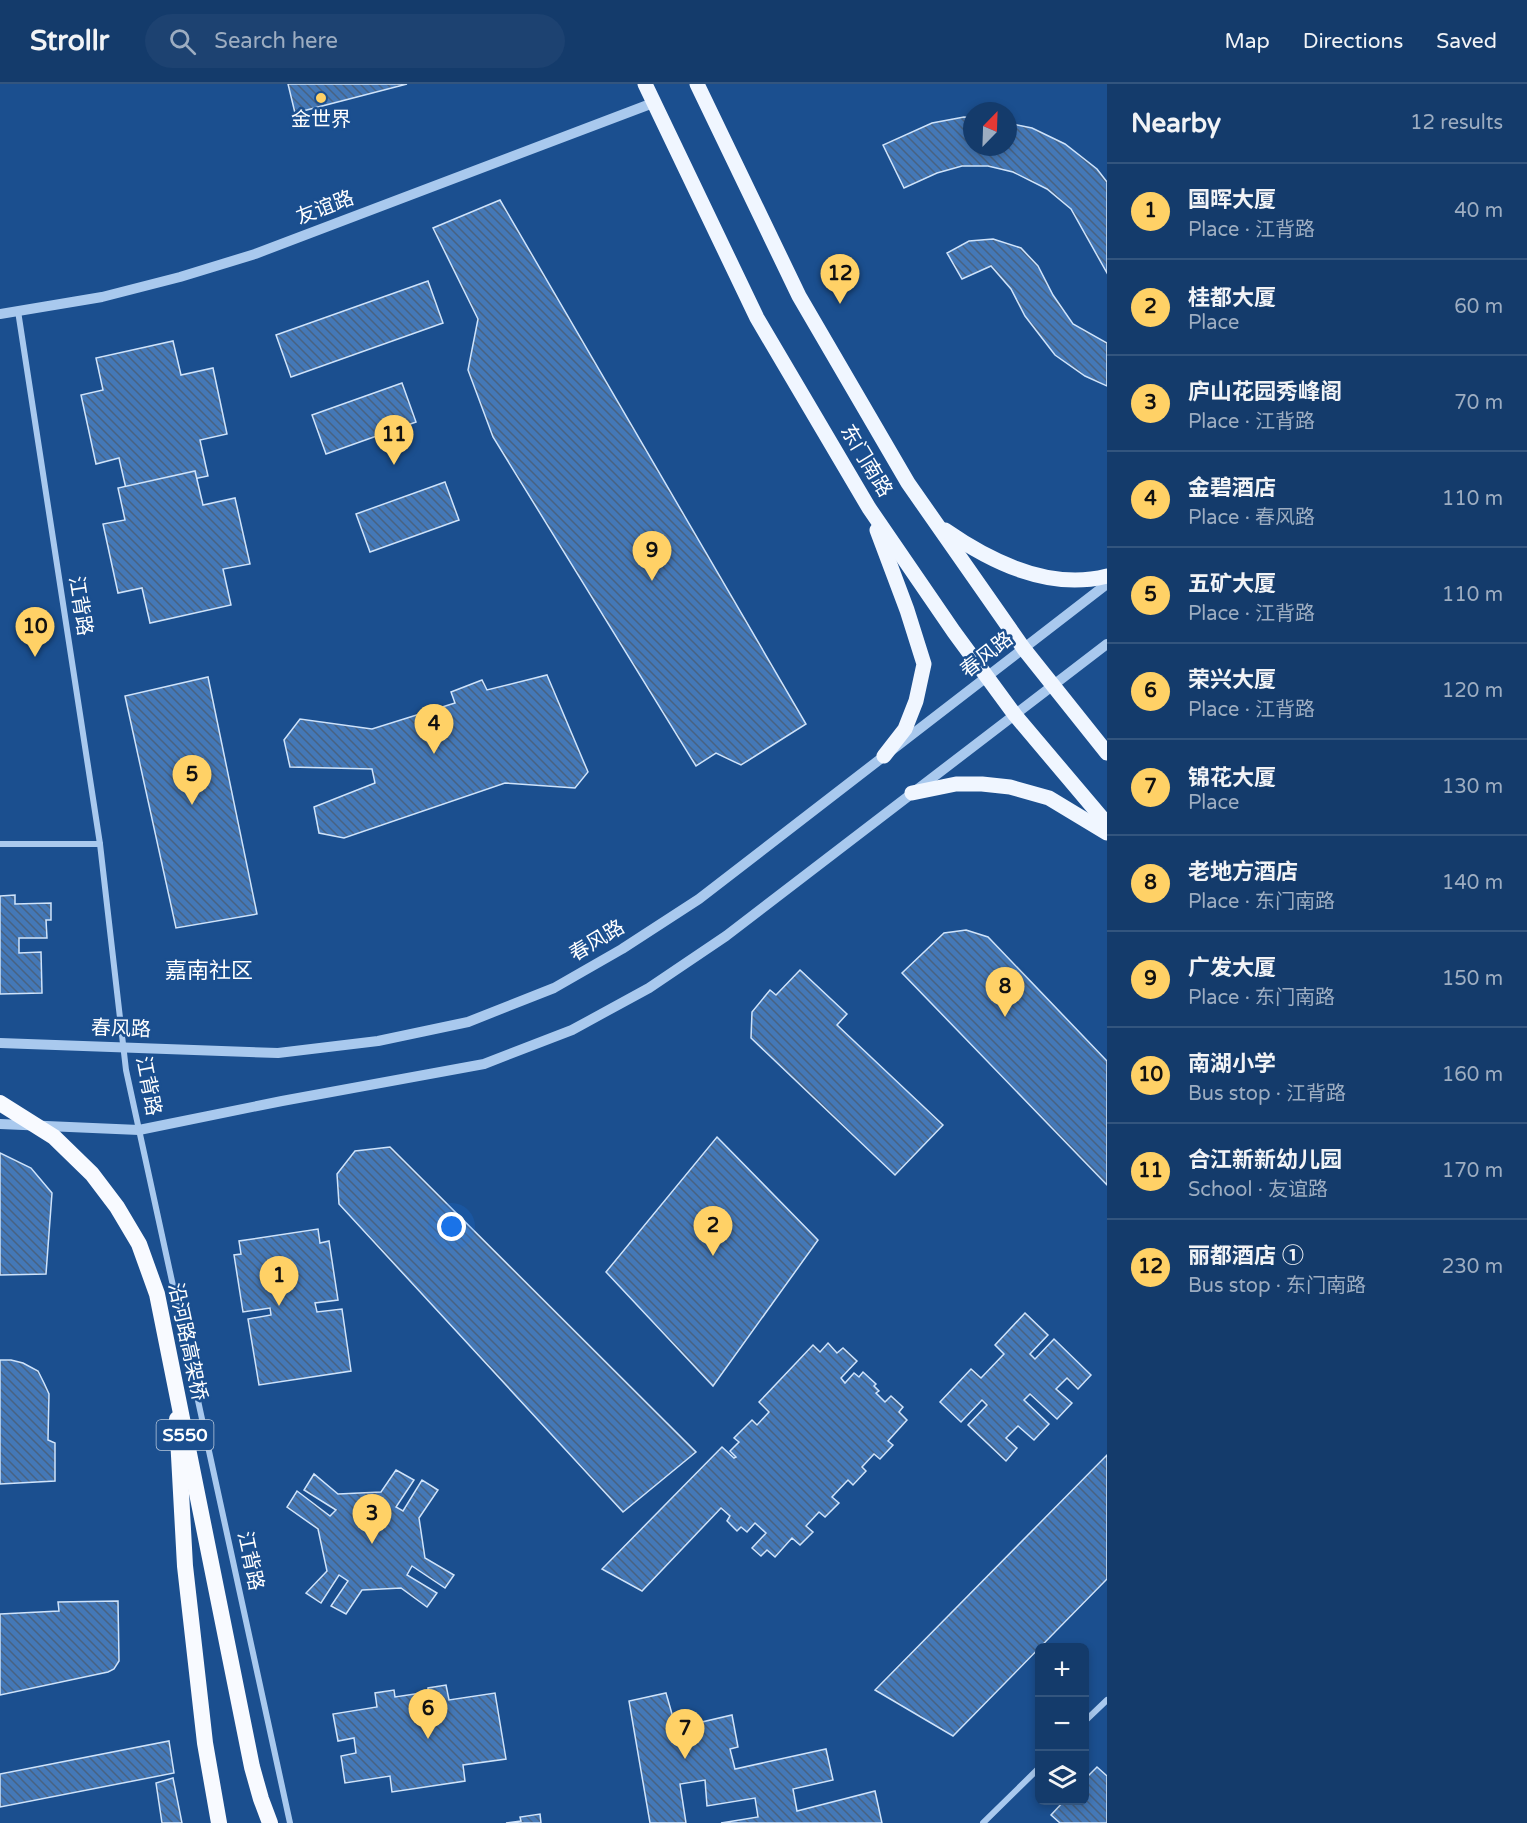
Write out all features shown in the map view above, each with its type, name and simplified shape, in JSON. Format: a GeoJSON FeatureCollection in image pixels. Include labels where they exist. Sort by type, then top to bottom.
{"type":"FeatureCollection","features":[{"type":"Feature","properties":{"kind":"highway","name":"沿河路高架桥"},"geometry":{"type":"LineString","coordinates":[[0,1103],[54,1137],[92,1174],[117,1207],[139,1244],[156,1294],[252,1767],[270,1823]]}},
{"type":"Feature","properties":{"kind":"highway"},"geometry":{"type":"LineString","coordinates":[[172,1369],[185,1566],[205,1743],[219,1823]]}},
{"type":"Feature","properties":{"kind":"main road","name":"东门南路"},"geometry":{"type":"LineString","coordinates":[[645,84],[758,318],[869,508],[1015,715],[1107,824]]}},
{"type":"Feature","properties":{"kind":"main road","name":"东门南路"},"geometry":{"type":"LineString","coordinates":[[697,84],[798,296],[908,483],[1024,649],[1107,753]]}},
{"type":"Feature","properties":{"kind":"main road"},"geometry":{"type":"LineString","coordinates":[[869,508],[907,610],[924,664],[916,701],[905,729],[884,756]]}},
{"type":"Feature","properties":{"kind":"main road"},"geometry":{"type":"LineString","coordinates":[[937,525],[972,549],[1006,566],[1053,579],[1081,580],[1107,576]]}},
{"type":"Feature","properties":{"kind":"main road"},"geometry":{"type":"LineString","coordinates":[[912,794],[956,784],[1010,787],[1049,798],[1107,833]]}},
{"type":"Feature","properties":{"kind":"street","name":"友谊路"},"geometry":{"type":"LineString","coordinates":[[0,314],[180,278],[255,254],[653,103]]}},
{"type":"Feature","properties":{"kind":"street","name":"江背路"},"geometry":{"type":"LineString","coordinates":[[18,311],[100,844],[126,1070],[290,1823]]}},
{"type":"Feature","properties":{"kind":"street","name":"春风路"},"geometry":{"type":"LineString","coordinates":[[0,1043],[278,1053],[378,1041],[468,1022],[554,988],[622,949],[699,899],[1107,584]]}},
{"type":"Feature","properties":{"kind":"street"},"geometry":{"type":"LineString","coordinates":[[0,1124],[139,1130],[484,1064],[572,1030],[649,988],[726,936],[1107,644]]}},
{"type":"Feature","properties":{"kind":"street"},"geometry":{"type":"LineString","coordinates":[[0,844],[100,844]]}},
{"type":"Feature","properties":{"kind":"street"},"geometry":{"type":"LineString","coordinates":[[1089,1717],[1107,1700]]}},
{"type":"Feature","properties":{"kind":"street"},"geometry":{"type":"LineString","coordinates":[[983,1823],[1035,1772]]}},
{"type":"Feature","properties":{"kind":"building","name":"金世界"},"geometry":{"type":"Polygon","coordinates":[[[288,84],[407,84],[295,113],[288,84]]]}},
{"type":"Feature","properties":{"kind":"building"},"geometry":{"type":"Polygon","coordinates":[[[963,117],[963,156],[1017,156],[1017,125],[1032,128],[1065,144],[1097,169],[1107,182],[1107,273],[1071,209],[1047,189],[1013,172],[988,166],[962,166],[937,173],[904,188],[883,145],[932,123],[963,117]]]}},
{"type":"Feature","properties":{"kind":"building"},"geometry":{"type":"Polygon","coordinates":[[[500,200],[806,724],[741,765],[716,753],[696,766],[493,437],[468,370],[478,319],[433,228],[500,200]]]}},
{"type":"Feature","properties":{"kind":"building"},"geometry":{"type":"Polygon","coordinates":[[[993,239],[1021,248],[1038,266],[1053,295],[1073,324],[1107,343],[1107,386],[1085,376],[1055,355],[1025,316],[1011,289],[991,266],[962,279],[947,253],[969,241],[993,239]]]}},
{"type":"Feature","properties":{"kind":"building"},"geometry":{"type":"Polygon","coordinates":[[[428,281],[443,323],[291,377],[276,335],[428,281]]]}},
{"type":"Feature","properties":{"kind":"building"},"geometry":{"type":"Polygon","coordinates":[[[173,341],[181,375],[213,368],[227,434],[200,440],[208,476],[127,493],[119,458],[96,464],[81,395],[103,390],[96,358],[173,341]]]}},
{"type":"Feature","properties":{"kind":"building"},"geometry":{"type":"Polygon","coordinates":[[[402,383],[416,422],[326,454],[312,415],[402,383]]]}},
{"type":"Feature","properties":{"kind":"building"},"geometry":{"type":"Polygon","coordinates":[[[195,471],[203,505],[235,498],[250,564],[223,569],[231,605],[150,623],[142,588],[118,593],[103,524],[125,520],[118,488],[195,471]]]}},
{"type":"Feature","properties":{"kind":"building"},"geometry":{"type":"Polygon","coordinates":[[[445,482],[459,520],[370,552],[356,514],[445,482]]]}},
{"type":"Feature","properties":{"kind":"building"},"geometry":{"type":"Polygon","coordinates":[[[547,675],[588,772],[575,788],[505,783],[344,838],[319,833],[314,807],[375,783],[372,769],[290,767],[284,740],[300,719],[372,729],[455,703],[451,692],[482,680],[487,690],[547,675]]]}},
{"type":"Feature","properties":{"kind":"building"},"geometry":{"type":"Polygon","coordinates":[[[208,677],[257,914],[176,928],[125,696],[208,677]]]}},
{"type":"Feature","properties":{"kind":"building"},"geometry":{"type":"Polygon","coordinates":[[[15,895],[15,904],[51,903],[51,920],[46,920],[47,938],[19,938],[19,953],[41,952],[42,993],[0,994],[0,896],[15,895]]]}},
{"type":"Feature","properties":{"kind":"building"},"geometry":{"type":"Polygon","coordinates":[[[966,930],[988,937],[1107,1061],[1107,1185],[902,973],[944,933],[966,930]]]}},
{"type":"Feature","properties":{"kind":"building"},"geometry":{"type":"Polygon","coordinates":[[[800,970],[847,1014],[837,1025],[943,1125],[895,1175],[751,1038],[752,1012],[770,990],[776,995],[800,970]]]}},
{"type":"Feature","properties":{"kind":"building"},"geometry":{"type":"Polygon","coordinates":[[[717,1137],[818,1240],[713,1386],[606,1272],[717,1137]]]}},
{"type":"Feature","properties":{"kind":"building"},"geometry":{"type":"Polygon","coordinates":[[[390,1147],[696,1452],[623,1512],[339,1204],[337,1174],[355,1151],[390,1147]]]}},
{"type":"Feature","properties":{"kind":"building"},"geometry":{"type":"Polygon","coordinates":[[[0,1153],[31,1168],[52,1193],[46,1274],[0,1275],[0,1153]]]}},
{"type":"Feature","properties":{"kind":"building"},"geometry":{"type":"Polygon","coordinates":[[[318,1229],[320,1243],[329,1241],[338,1300],[315,1303],[317,1312],[342,1309],[351,1371],[259,1385],[248,1319],[271,1315],[270,1308],[243,1312],[234,1255],[241,1254],[239,1241],[318,1229]]]}},
{"type":"Feature","properties":{"kind":"building"},"geometry":{"type":"Polygon","coordinates":[[[1025,1313],[1048,1335],[1030,1354],[1035,1359],[1054,1339],[1091,1375],[1078,1389],[1067,1378],[1056,1389],[1072,1403],[1057,1419],[1030,1394],[1024,1400],[1049,1424],[1034,1440],[1018,1426],[1006,1438],[1017,1448],[1006,1461],[968,1425],[987,1405],[982,1400],[961,1422],[940,1402],[971,1369],[981,1378],[1004,1354],[995,1345],[1025,1313]]]}},
{"type":"Feature","properties":{"kind":"building"},"geometry":{"type":"Polygon","coordinates":[[[828,1343],[837,1353],[843,1348],[857,1361],[841,1378],[845,1383],[854,1373],[859,1377],[863,1372],[876,1384],[874,1386],[879,1391],[876,1393],[885,1402],[891,1396],[903,1407],[899,1412],[907,1420],[888,1441],[893,1445],[880,1459],[874,1454],[862,1467],[866,1471],[853,1485],[848,1480],[832,1497],[839,1503],[825,1517],[819,1512],[806,1526],[813,1532],[800,1545],[792,1538],[775,1557],[767,1550],[761,1556],[752,1548],[766,1533],[755,1523],[747,1532],[741,1527],[737,1531],[727,1521],[730,1516],[721,1508],[642,1591],[602,1569],[722,1447],[734,1458],[736,1457],[730,1451],[739,1442],[734,1438],[752,1420],[757,1425],[769,1412],[759,1402],[813,1345],[820,1352],[828,1343]]]}},
{"type":"Feature","properties":{"kind":"building"},"geometry":{"type":"Polygon","coordinates":[[[0,1360],[23,1363],[38,1371],[49,1394],[48,1440],[55,1443],[55,1481],[0,1484],[0,1360]]]}},
{"type":"Feature","properties":{"kind":"building"},"geometry":{"type":"Polygon","coordinates":[[[1107,1455],[1107,1579],[1044,1643],[1035,1643],[1035,1652],[953,1736],[875,1690],[1107,1455]]]}},
{"type":"Feature","properties":{"kind":"building"},"geometry":{"type":"Polygon","coordinates":[[[396,1470],[414,1480],[396,1507],[403,1511],[422,1480],[438,1490],[419,1518],[425,1558],[454,1575],[445,1588],[412,1566],[407,1575],[437,1593],[427,1607],[401,1588],[362,1590],[346,1614],[331,1606],[348,1581],[339,1575],[321,1603],[306,1593],[327,1571],[318,1529],[287,1507],[297,1491],[330,1516],[336,1510],[304,1490],[314,1474],[338,1494],[381,1492],[396,1470]]]}},
{"type":"Feature","properties":{"kind":"building"},"geometry":{"type":"Polygon","coordinates":[[[118,1601],[119,1661],[114,1669],[0,1695],[0,1614],[59,1611],[58,1602],[118,1601]]]}},
{"type":"Feature","properties":{"kind":"building"},"geometry":{"type":"Polygon","coordinates":[[[446,1685],[449,1700],[495,1693],[506,1759],[463,1765],[465,1781],[392,1792],[390,1776],[345,1783],[341,1756],[356,1753],[354,1738],[338,1741],[333,1714],[377,1707],[375,1693],[394,1690],[395,1697],[428,1692],[428,1688],[446,1685]]]}},
{"type":"Feature","properties":{"kind":"building"},"geometry":{"type":"Polygon","coordinates":[[[666,1693],[676,1728],[732,1715],[738,1747],[730,1749],[735,1769],[826,1749],[833,1780],[793,1789],[797,1811],[875,1791],[882,1823],[721,1823],[758,1817],[755,1798],[707,1806],[705,1780],[680,1784],[686,1823],[650,1823],[629,1701],[666,1693]]]}},
{"type":"Feature","properties":{"kind":"building"},"geometry":{"type":"Polygon","coordinates":[[[169,1741],[174,1773],[0,1807],[0,1774],[169,1741]]]}},
{"type":"Feature","properties":{"kind":"building"},"geometry":{"type":"Polygon","coordinates":[[[1097,1767],[1107,1776],[1107,1823],[1060,1823],[1051,1815],[1060,1805],[1089,1805],[1089,1775],[1097,1767]]]}},
{"type":"Feature","properties":{"kind":"building"},"geometry":{"type":"Polygon","coordinates":[[[173,1778],[182,1823],[162,1823],[156,1783],[173,1778]]]}},
{"type":"Feature","properties":{"kind":"building"},"geometry":{"type":"Polygon","coordinates":[[[540,1814],[541,1823],[506,1823],[521,1821],[520,1817],[540,1814]]]}},
{"type":"Feature","properties":{"kind":"place","name":"金世界"},"geometry":{"type":"Point","coordinates":[321,98]}},
{"type":"Feature","properties":{"kind":"place","name":"丽都酒店 ①"},"geometry":{"type":"Point","coordinates":[840,304]}},
{"type":"Feature","properties":{"kind":"place","name":"合江新新幼儿园"},"geometry":{"type":"Point","coordinates":[394,465]}},
{"type":"Feature","properties":{"kind":"place","name":"广发大厦"},"geometry":{"type":"Point","coordinates":[652,581]}},
{"type":"Feature","properties":{"kind":"place","name":"南湖小学"},"geometry":{"type":"Point","coordinates":[35,657]}},
{"type":"Feature","properties":{"kind":"place","name":"金碧酒店"},"geometry":{"type":"Point","coordinates":[434,754]}},
{"type":"Feature","properties":{"kind":"place","name":"五矿大厦"},"geometry":{"type":"Point","coordinates":[192,805]}},
{"type":"Feature","properties":{"kind":"place","name":"老地方酒店"},"geometry":{"type":"Point","coordinates":[1005,1017]}},
{"type":"Feature","properties":{"kind":"place","name":"桂都大厦"},"geometry":{"type":"Point","coordinates":[713,1256]}},
{"type":"Feature","properties":{"kind":"place","name":"国晖大厦"},"geometry":{"type":"Point","coordinates":[279,1306]}},
{"type":"Feature","properties":{"kind":"place","name":"庐山花园秀峰阁"},"geometry":{"type":"Point","coordinates":[372,1544]}},
{"type":"Feature","properties":{"kind":"place","name":"荣兴大厦"},"geometry":{"type":"Point","coordinates":[428,1739]}},
{"type":"Feature","properties":{"kind":"place","name":"锦花大厦"},"geometry":{"type":"Point","coordinates":[685,1759]}},
{"type":"Feature","properties":{"kind":"district","name":"嘉南社区"},"geometry":{"type":"Point","coordinates":[209,971]}}]}
